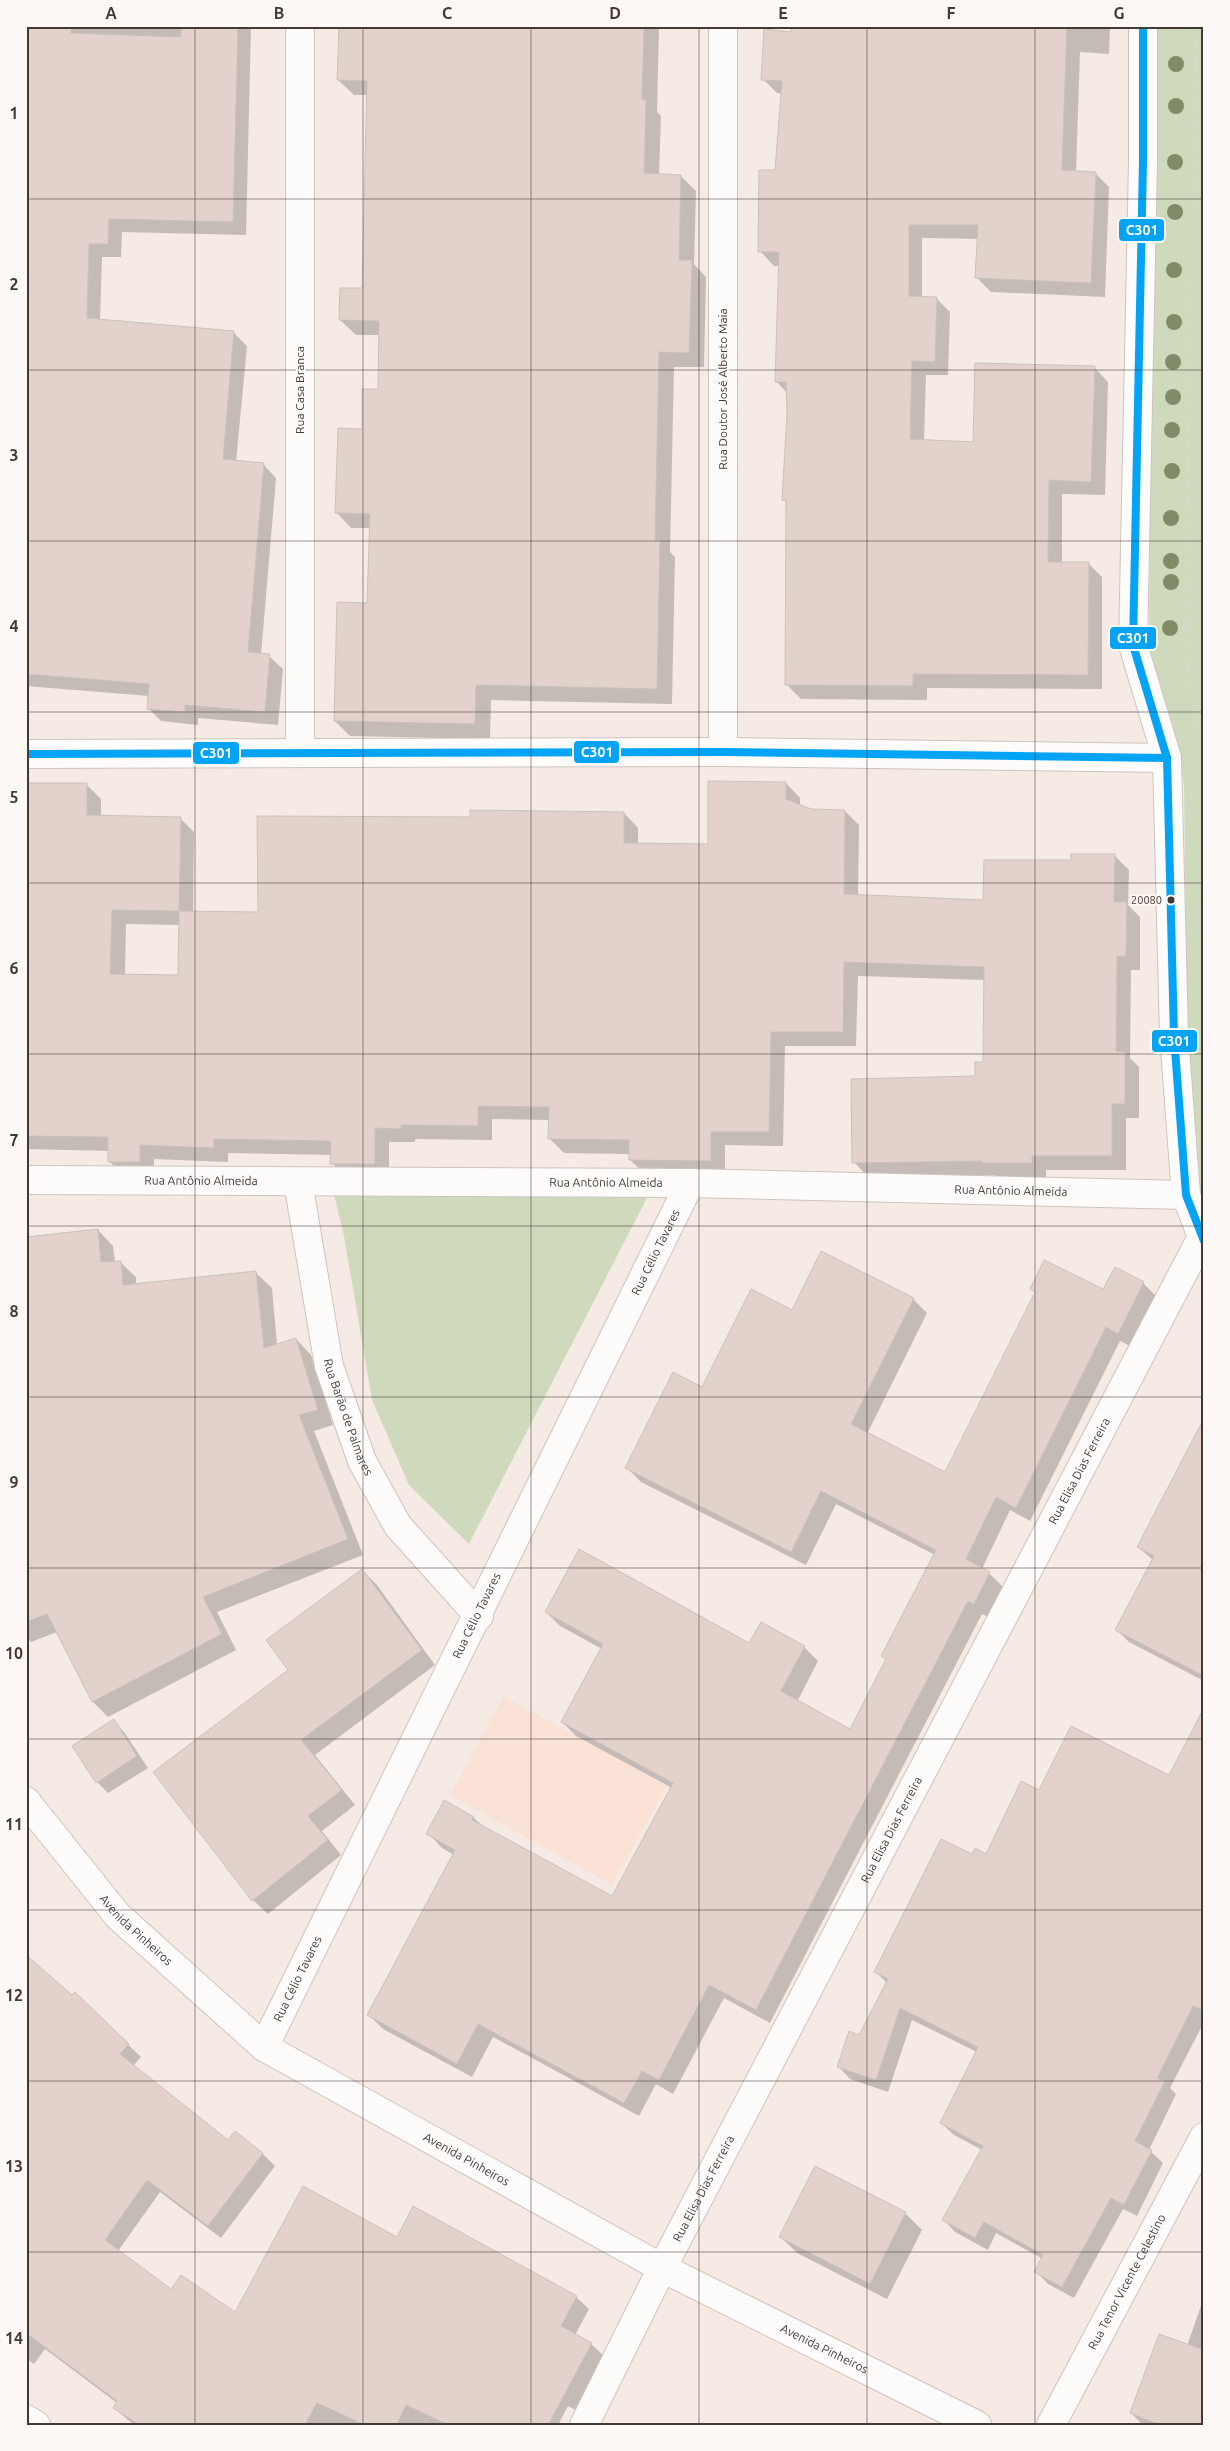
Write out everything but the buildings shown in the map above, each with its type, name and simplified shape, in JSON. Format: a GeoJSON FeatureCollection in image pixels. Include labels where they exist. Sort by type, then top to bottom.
{"type":"FeatureCollection","features":[{"type":"Feature","properties":{"kind":"street","name":"Rua Casa Branca"},"geometry":{"type":"LineString","coordinates":[[300,26],[300,753]]}},
{"type":"Feature","properties":{"kind":"street","name":"Rua Doutor José Alberto Maia"},"geometry":{"type":"LineString","coordinates":[[722,752],[723,26]]}},
{"type":"Feature","properties":{"kind":"street"},"geometry":{"type":"LineString","coordinates":[[1143,26],[1133,644],[1167,758],[1174,1036],[1186,1195],[1203,1239]]}},
{"type":"Feature","properties":{"kind":"street"},"geometry":{"type":"LineString","coordinates":[[26,754],[722,752],[1167,758]]}},
{"type":"Feature","properties":{"kind":"street","name":"Rua Antônio Almeida"},"geometry":{"type":"LineString","coordinates":[[26,1180],[690,1183],[1186,1195]]}},
{"type":"Feature","properties":{"kind":"street","name":"Rua Barão de Palmares"},"geometry":{"type":"LineString","coordinates":[[298,1182],[329,1366],[362,1461],[398,1526],[479,1616]]}},
{"type":"Feature","properties":{"kind":"street","name":"Rua Célio Tavares"},"geometry":{"type":"LineString","coordinates":[[264,2047],[479,1616],[690,1183]]}},
{"type":"Feature","properties":{"kind":"street","name":"Rua Elisa Dias Ferreira"},"geometry":{"type":"LineString","coordinates":[[584,2425],[662,2268],[1203,1239]]}},
{"type":"Feature","properties":{"kind":"street","name":"Avenida Pinheiros"},"geometry":{"type":"LineString","coordinates":[[26,1801],[118,1916],[264,2047],[662,2268],[977,2425]]}},
{"type":"Feature","properties":{"kind":"street","name":"Rua Tenor Vicente Celestino"},"geometry":{"type":"LineString","coordinates":[[1051,2425],[1204,2138]]}},
{"type":"Feature","properties":{"kind":"street"},"geometry":{"type":"LineString","coordinates":[[26,2418],[36,2425]]}},
{"type":"Feature","properties":{"kind":"path"},"geometry":{"type":"LineString","coordinates":[[1196,26],[1185,657],[1188,679],[1204,748]]}},
{"type":"Feature","properties":{"kind":"path"},"geometry":{"type":"LineString","coordinates":[[1193,126],[1204,126]]}},
{"type":"Feature","properties":{"kind":"shaded area"},"geometry":{"type":"Polygon","coordinates":[[[504,1696],[667,1786],[612,1885],[450,1795],[504,1696]]]}},
{"type":"Feature","properties":{"kind":"green space"},"geometry":{"type":"Polygon","coordinates":[[[1154,26],[1204,26],[1204,1221],[1197,1197],[1188,1091],[1184,786],[1179,751],[1149,653],[1154,26]]]}},
{"type":"Feature","properties":{"kind":"green space"},"geometry":{"type":"Polygon","coordinates":[[[332,1186],[650,1192],[469,1544],[409,1485],[372,1400],[344,1236],[332,1186]]]}},
{"type":"Feature","properties":{"kind":"transit line","name":"C301"},"geometry":{"type":"LineString","coordinates":[[1143,26],[1143,161],[1133,645],[1167,758],[1174,1036],[1186,1195],[1204,1241]]}},
{"type":"Feature","properties":{"kind":"transit line","name":"C301"},"geometry":{"type":"LineString","coordinates":[[26,754],[723,752],[1167,758]]}},
{"type":"Feature","properties":{"kind":"place","name":"20080"},"geometry":{"type":"Point","coordinates":[1171,900]}}]}
